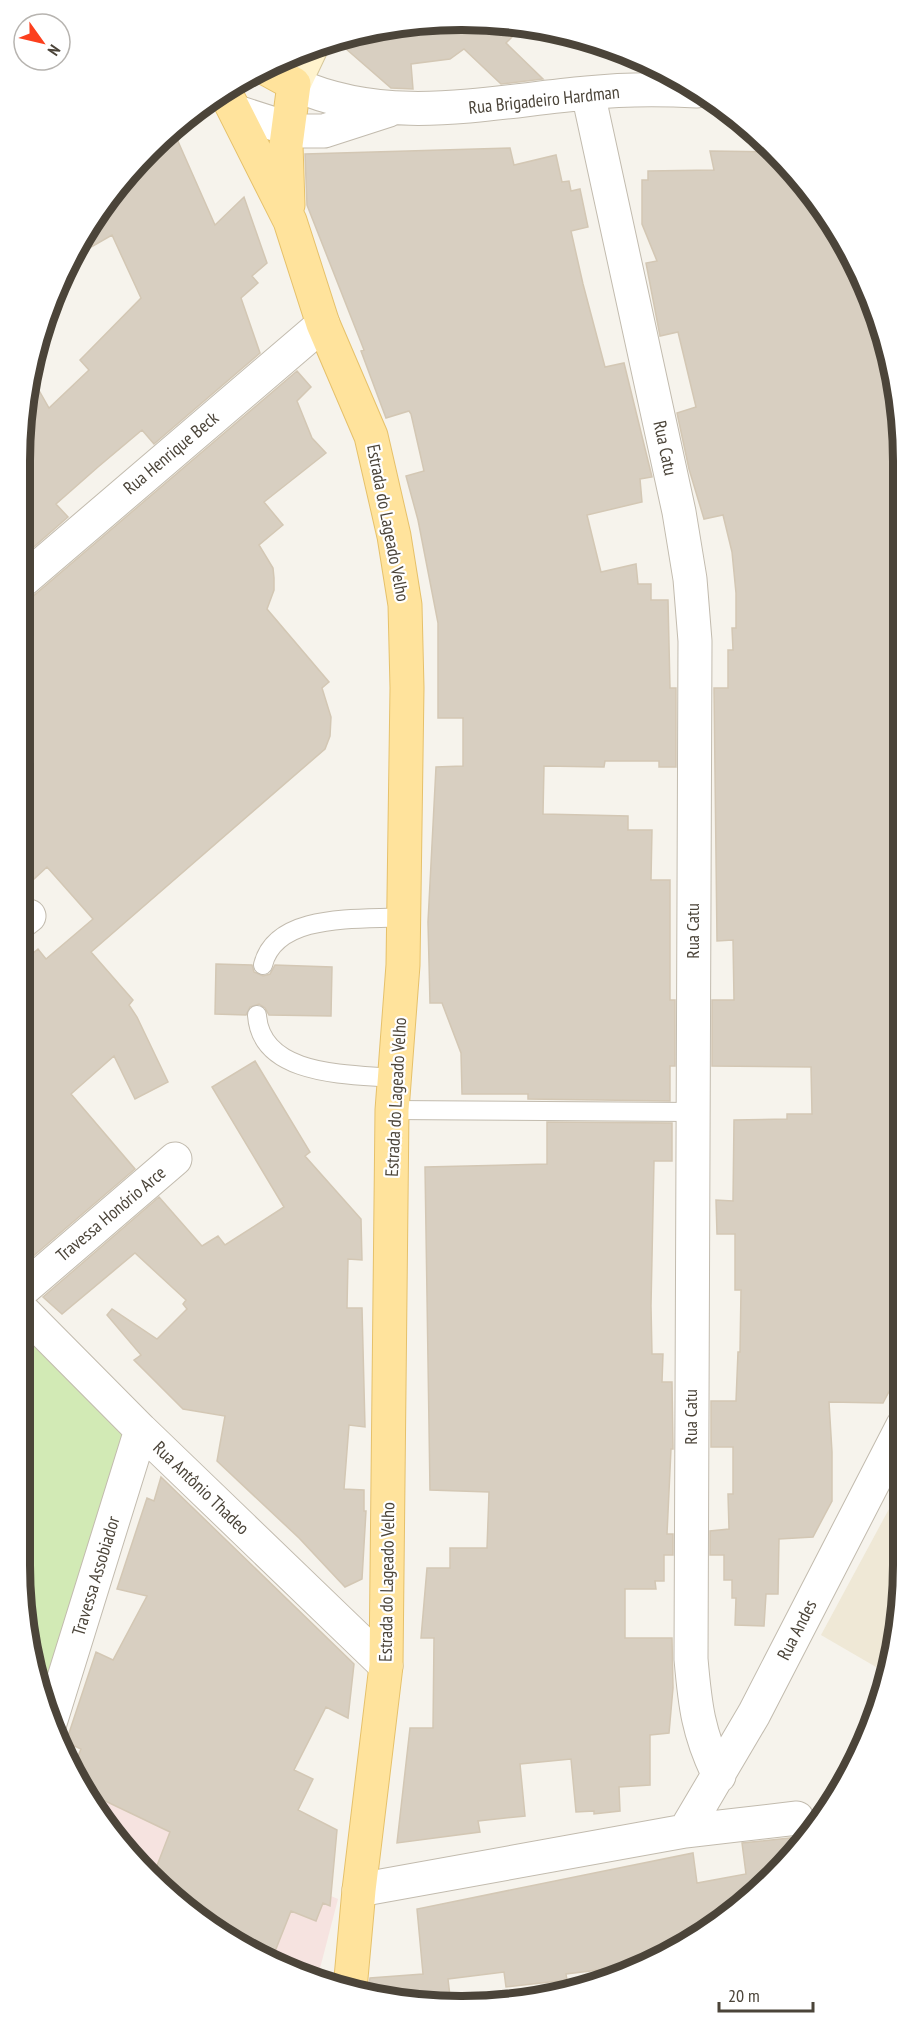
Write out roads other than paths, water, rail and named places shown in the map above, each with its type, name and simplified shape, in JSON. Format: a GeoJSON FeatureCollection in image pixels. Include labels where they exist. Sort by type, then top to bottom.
{"type":"FeatureCollection","features":[{"type":"Feature","properties":{"kind":"main road"},"geometry":{"type":"LineString","coordinates":[[274,73],[294,84],[306,59]]}},
{"type":"Feature","properties":{"kind":"main road","name":"Estrada do Lageado Velho"},"geometry":{"type":"LineString","coordinates":[[290,221],[285,168],[287,128],[294,84]]}},
{"type":"Feature","properties":{"kind":"main road","name":"Estrada do Lageado Velho"},"geometry":{"type":"LineString","coordinates":[[231,101],[290,221],[323,324],[371,436],[394,536],[405,605],[407,688],[404,917],[403,965],[393,1094],[386,1666],[359,1890],[351,1981]]}},
{"type":"Feature","properties":{"kind":"street","name":"Rua Brigadeiro Hardman"},"geometry":{"type":"LineString","coordinates":[[294,84],[324,98],[391,109],[470,107],[588,93],[676,87]]}},
{"type":"Feature","properties":{"kind":"street","name":"Rua Catu"},"geometry":{"type":"LineString","coordinates":[[588,93],[679,512],[690,579],[695,641],[690,1659],[696,1717],[706,1749],[719,1776]]}},
{"type":"Feature","properties":{"kind":"street","name":"Rua Brigadeiro Hardman"},"geometry":{"type":"LineString","coordinates":[[231,101],[287,128],[324,131],[391,109]]}},
{"type":"Feature","properties":{"kind":"street","name":"Rua Henrique Beck"},"geometry":{"type":"LineString","coordinates":[[30,574],[323,324]]}},
{"type":"Feature","properties":{"kind":"street","name":"Travessa Honório Arce"},"geometry":{"type":"LineString","coordinates":[[30,1283],[175,1159]]}},
{"type":"Feature","properties":{"kind":"street","name":"Rua Antônio Thadeo"},"geometry":{"type":"LineString","coordinates":[[30,1318],[141,1430],[386,1666]]}},
{"type":"Feature","properties":{"kind":"street","name":"Travessa Assobiador"},"geometry":{"type":"LineString","coordinates":[[55,1708],[141,1430]]}},
{"type":"Feature","properties":{"kind":"street","name":"Rua Andes"},"geometry":{"type":"LineString","coordinates":[[684,1831],[754,1714],[893,1444]]}},
{"type":"Feature","properties":{"kind":"street"},"geometry":{"type":"LineString","coordinates":[[359,1890],[684,1831],[797,1818]]}},
{"type":"Feature","properties":{"kind":"lane"},"geometry":{"type":"LineString","coordinates":[[263,965],[267,952],[278,938],[306,926],[404,917]]}},
{"type":"Feature","properties":{"kind":"lane"},"geometry":{"type":"LineString","coordinates":[[257,1015],[258,1025],[269,1044],[286,1061],[393,1094],[692,1112]]}}]}
